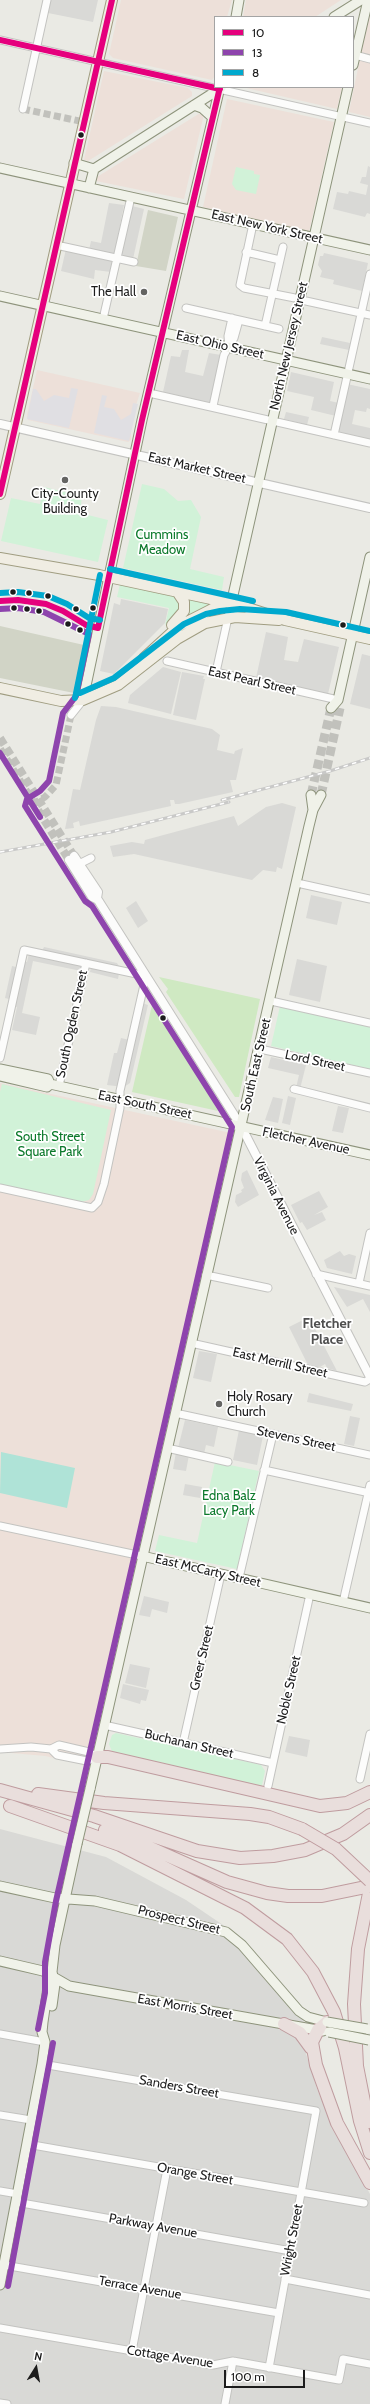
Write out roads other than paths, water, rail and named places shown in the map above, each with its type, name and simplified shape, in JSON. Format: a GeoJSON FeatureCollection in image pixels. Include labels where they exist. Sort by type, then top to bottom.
{"type":"FeatureCollection","features":[{"type":"Feature","properties":{"kind":"highway"},"geometry":{"type":"LineString","coordinates":[[97,1757],[108,1757],[320,1806],[348,1803],[370,1792]]}},
{"type":"Feature","properties":{"kind":"highway"},"geometry":{"type":"LineString","coordinates":[[0,1787],[91,1802],[250,1814],[269,1817],[302,1829],[339,1852],[370,1881]]}},
{"type":"Feature","properties":{"kind":"highway"},"geometry":{"type":"LineString","coordinates":[[0,1790],[94,1816],[205,1853],[240,1858],[273,1856],[305,1850],[343,1834],[370,1815]]}},
{"type":"Feature","properties":{"kind":"highway"},"geometry":{"type":"LineString","coordinates":[[5,1806],[50,1814],[98,1828],[146,1846],[227,1882],[253,1890],[302,1897],[370,1887],[358,1956],[354,2008],[357,2066],[370,2130]]}},
{"type":"Feature","properties":{"kind":"highway"},"geometry":{"type":"LineString","coordinates":[[5,1806],[120,1844],[245,1908],[287,1939],[313,1972],[334,2012],[345,2048],[360,2121],[370,2153]]}},
{"type":"Feature","properties":{"kind":"highway"},"geometry":{"type":"LineString","coordinates":[[284,2024],[300,2033],[311,2048],[324,2090],[337,2123],[370,2183]]}},
{"type":"Feature","properties":{"kind":"highway"},"geometry":{"type":"LineString","coordinates":[[311,2048],[324,2028]]}},
{"type":"Feature","properties":{"kind":"main road"},"geometry":{"type":"LineString","coordinates":[[0,494],[111,0]]}},
{"type":"Feature","properties":{"kind":"main road"},"geometry":{"type":"LineString","coordinates":[[236,16],[239,0]]}},
{"type":"Feature","properties":{"kind":"main road"},"geometry":{"type":"LineString","coordinates":[[336,16],[361,0]]}},
{"type":"Feature","properties":{"kind":"main road"},"geometry":{"type":"LineString","coordinates":[[354,60],[368,0]]}},
{"type":"Feature","properties":{"kind":"main road"},"geometry":{"type":"LineString","coordinates":[[89,188],[94,169],[221,88]]}},
{"type":"Feature","properties":{"kind":"main road"},"geometry":{"type":"LineString","coordinates":[[83,700],[148,393],[212,116],[221,88]]}},
{"type":"Feature","properties":{"kind":"main road","name":"North New Jersey Street"},"geometry":{"type":"LineString","coordinates":[[231,604],[285,360],[303,300],[314,238],[348,88]]}},
{"type":"Feature","properties":{"kind":"main road"},"geometry":{"type":"LineString","coordinates":[[194,105],[202,108],[212,116]]}},
{"type":"Feature","properties":{"kind":"main road"},"geometry":{"type":"LineString","coordinates":[[74,164],[94,169]]}},
{"type":"Feature","properties":{"kind":"main road","name":"East New York Street"},"geometry":{"type":"LineString","coordinates":[[0,168],[370,250]]}},
{"type":"Feature","properties":{"kind":"main road","name":"East Ohio Street"},"geometry":{"type":"LineString","coordinates":[[0,296],[370,379]]}},
{"type":"Feature","properties":{"kind":"main road"},"geometry":{"type":"LineString","coordinates":[[0,558],[108,577],[231,604],[285,620],[370,639]]}},
{"type":"Feature","properties":{"kind":"main road"},"geometry":{"type":"LineString","coordinates":[[336,705],[370,558]]}},
{"type":"Feature","properties":{"kind":"main road"},"geometry":{"type":"LineString","coordinates":[[118,685],[164,632],[183,614],[184,604],[178,593]]}},
{"type":"Feature","properties":{"kind":"main road"},"geometry":{"type":"LineString","coordinates":[[137,662],[179,626],[215,606],[223,603],[231,604]]}},
{"type":"Feature","properties":{"kind":"main road"},"geometry":{"type":"LineString","coordinates":[[0,688],[61,701],[83,700],[118,685],[188,632],[208,622],[228,618],[285,620]]}},
{"type":"Feature","properties":{"kind":"main road","name":"South East Street"},"geometry":{"type":"LineString","coordinates":[[0,2285],[2,2265],[17,2198],[42,2064],[45,2039],[42,2032],[49,1980],[52,1976],[55,1945],[206,1275],[260,1049],[314,810],[321,794]]}},
{"type":"Feature","properties":{"kind":"main road","name":"South East Street"},"geometry":{"type":"LineString","coordinates":[[311,795],[314,810]]}},
{"type":"Feature","properties":{"kind":"main road","name":"East South Street"},"geometry":{"type":"LineString","coordinates":[[0,1069],[48,1079],[54,1085]]}},
{"type":"Feature","properties":{"kind":"main road","name":"East South Street"},"geometry":{"type":"LineString","coordinates":[[0,1076],[47,1087],[54,1085],[241,1126]]}},
{"type":"Feature","properties":{"kind":"main road","name":"Fletcher Avenue"},"geometry":{"type":"LineString","coordinates":[[241,1126],[370,1155]]}},
{"type":"Feature","properties":{"kind":"main road","name":"East McCarty Street"},"geometry":{"type":"LineString","coordinates":[[142,1556],[370,1608]]}},
{"type":"Feature","properties":{"kind":"main road","name":"Prospect Street"},"geometry":{"type":"LineString","coordinates":[[0,1888],[65,1899],[96,1901],[226,1932],[242,1945],[299,2011],[324,2028],[368,2030]]}},
{"type":"Feature","properties":{"kind":"main road","name":"East Morris Street"},"geometry":{"type":"LineString","coordinates":[[1,1961],[43,1971],[60,1983],[69,1986],[284,2024],[324,2028],[370,2040]]}},
{"type":"Feature","properties":{"kind":"street"},"geometry":{"type":"LineString","coordinates":[[23,109],[47,0]]}},
{"type":"Feature","properties":{"kind":"street"},"geometry":{"type":"LineString","coordinates":[[0,40],[214,86]]}},
{"type":"Feature","properties":{"kind":"street"},"geometry":{"type":"LineString","coordinates":[[355,55],[370,59]]}},
{"type":"Feature","properties":{"kind":"street"},"geometry":{"type":"LineString","coordinates":[[221,88],[370,123]]}},
{"type":"Feature","properties":{"kind":"street"},"geometry":{"type":"LineString","coordinates":[[103,319],[131,197]]}},
{"type":"Feature","properties":{"kind":"street"},"geometry":{"type":"LineString","coordinates":[[253,224],[240,285],[272,294],[370,315]]}},
{"type":"Feature","properties":{"kind":"street"},"geometry":{"type":"LineString","coordinates":[[56,245],[134,262]]}},
{"type":"Feature","properties":{"kind":"street"},"geometry":{"type":"LineString","coordinates":[[265,326],[284,247]]}},
{"type":"Feature","properties":{"kind":"street"},"geometry":{"type":"LineString","coordinates":[[246,252],[280,260]]}},
{"type":"Feature","properties":{"kind":"street"},"geometry":{"type":"LineString","coordinates":[[334,435],[370,274]]}},
{"type":"Feature","properties":{"kind":"street"},"geometry":{"type":"LineString","coordinates":[[186,308],[279,329]]}},
{"type":"Feature","properties":{"kind":"street"},"geometry":{"type":"LineString","coordinates":[[213,406],[224,355],[228,347],[228,336],[235,319]]}},
{"type":"Feature","properties":{"kind":"street"},"geometry":{"type":"LineString","coordinates":[[148,393],[213,406],[271,421],[370,443]]}},
{"type":"Feature","properties":{"kind":"street","name":"East Market Street"},"geometry":{"type":"LineString","coordinates":[[0,424],[370,508]]}},
{"type":"Feature","properties":{"kind":"street"},"geometry":{"type":"LineString","coordinates":[[216,672],[231,604]]}},
{"type":"Feature","properties":{"kind":"street","name":"East Pearl Street"},"geometry":{"type":"LineString","coordinates":[[167,661],[216,672],[336,705]]}},
{"type":"Feature","properties":{"kind":"street"},"geometry":{"type":"LineString","coordinates":[[71,715],[83,700]]}},
{"type":"Feature","properties":{"kind":"street","name":"Virginia Avenue"},"geometry":{"type":"LineString","coordinates":[[97,898],[98,892],[80,864],[72,858],[92,897],[97,898],[241,1126],[370,1378]]}},
{"type":"Feature","properties":{"kind":"street"},"geometry":{"type":"LineString","coordinates":[[80,864],[91,858]]}},
{"type":"Feature","properties":{"kind":"street"},"geometry":{"type":"LineString","coordinates":[[297,883],[370,899]]}},
{"type":"Feature","properties":{"kind":"street"},"geometry":{"type":"LineString","coordinates":[[0,1058],[24,950],[146,976],[120,1091],[120,1100],[100,1200],[92,1208],[0,1188]]}},
{"type":"Feature","properties":{"kind":"street","name":"South Ogden Street"},"geometry":{"type":"LineString","coordinates":[[54,1085],[86,963]]}},
{"type":"Feature","properties":{"kind":"street"},"geometry":{"type":"LineString","coordinates":[[271,1001],[370,1023]]}},
{"type":"Feature","properties":{"kind":"street","name":"Lord Street"},"geometry":{"type":"LineString","coordinates":[[260,1049],[370,1073]]}},
{"type":"Feature","properties":{"kind":"street"},"geometry":{"type":"LineString","coordinates":[[294,1089],[370,1108]]}},
{"type":"Feature","properties":{"kind":"street"},"geometry":{"type":"LineString","coordinates":[[359,1283],[370,1233]]}},
{"type":"Feature","properties":{"kind":"street"},"geometry":{"type":"LineString","coordinates":[[316,1274],[370,1286]]}},
{"type":"Feature","properties":{"kind":"street"},"geometry":{"type":"LineString","coordinates":[[206,1275],[268,1288]]}},
{"type":"Feature","properties":{"kind":"street","name":"East Merrill Street"},"geometry":{"type":"LineString","coordinates":[[191,1342],[364,1382],[370,1378]]}},
{"type":"Feature","properties":{"kind":"street","name":"Stevens Street"},"geometry":{"type":"LineString","coordinates":[[175,1413],[370,1455]]}},
{"type":"Feature","properties":{"kind":"street"},"geometry":{"type":"LineString","coordinates":[[239,1578],[273,1434]]}},
{"type":"Feature","properties":{"kind":"street"},"geometry":{"type":"LineString","coordinates":[[167,1448],[228,1462]]}},
{"type":"Feature","properties":{"kind":"street"},"geometry":{"type":"LineString","coordinates":[[264,1470],[369,1490],[343,1602]]}},
{"type":"Feature","properties":{"kind":"street","name":"East McCarty Street"},"geometry":{"type":"LineString","coordinates":[[0,1526],[142,1556]]}},
{"type":"Feature","properties":{"kind":"street","name":"Greer Street"},"geometry":{"type":"LineString","coordinates":[[183,1742],[221,1574]]}},
{"type":"Feature","properties":{"kind":"street","name":"Noble Street"},"geometry":{"type":"LineString","coordinates":[[268,1786],[310,1594]]}},
{"type":"Feature","properties":{"kind":"street","name":"Buchanan Street"},"geometry":{"type":"LineString","coordinates":[[104,1724],[273,1763]]}},
{"type":"Feature","properties":{"kind":"street"},"geometry":{"type":"LineString","coordinates":[[360,1779],[370,1734]]}},
{"type":"Feature","properties":{"kind":"street"},"geometry":{"type":"LineString","coordinates":[[0,1749],[30,1747],[51,1749],[59,1745],[89,1752],[97,1757]]}},
{"type":"Feature","properties":{"kind":"street"},"geometry":{"type":"LineString","coordinates":[[0,2034],[45,2039]]}},
{"type":"Feature","properties":{"kind":"street","name":"Sanders Street"},"geometry":{"type":"LineString","coordinates":[[42,2064],[316,2111]]}},
{"type":"Feature","properties":{"kind":"street","name":"Wright Street"},"geometry":{"type":"LineString","coordinates":[[269,2368],[316,2111]]}},
{"type":"Feature","properties":{"kind":"street"},"geometry":{"type":"LineString","coordinates":[[0,2115],[31,2120]]}},
{"type":"Feature","properties":{"kind":"street","name":"Orange Street"},"geometry":{"type":"LineString","coordinates":[[27,2144],[364,2203]]}},
{"type":"Feature","properties":{"kind":"street"},"geometry":{"type":"LineString","coordinates":[[132,2351],[167,2169]]}},
{"type":"Feature","properties":{"kind":"street","name":"Parkway Avenue"},"geometry":{"type":"LineString","coordinates":[[0,2191],[17,2198],[156,2227],[290,2251]]}},
{"type":"Feature","properties":{"kind":"street","name":"Terrace Avenue"},"geometry":{"type":"LineString","coordinates":[[2,2265],[279,2313]]}},
{"type":"Feature","properties":{"kind":"street"},"geometry":{"type":"LineString","coordinates":[[285,2280],[370,2295]]}},
{"type":"Feature","properties":{"kind":"street","name":"Cottage Avenue"},"geometry":{"type":"LineString","coordinates":[[0,2328],[213,2366],[233,2361],[339,2380],[343,2359],[370,2364]]}},
{"type":"Feature","properties":{"kind":"street"},"geometry":{"type":"LineString","coordinates":[[225,2404],[233,2361]]}},
{"type":"Feature","properties":{"kind":"street"},"geometry":{"type":"LineString","coordinates":[[0,2403],[8,2404]]}},
{"type":"Feature","properties":{"kind":"tunnel"},"geometry":{"type":"LineString","coordinates":[[23,109],[84,122]]}},
{"type":"Feature","properties":{"kind":"tunnel"},"geometry":{"type":"LineString","coordinates":[[311,795],[331,708]]}},
{"type":"Feature","properties":{"kind":"tunnel"},"geometry":{"type":"LineString","coordinates":[[321,795],[340,708]]}},
{"type":"Feature","properties":{"kind":"tunnel"},"geometry":{"type":"LineString","coordinates":[[33,804],[45,797],[56,785],[71,715]]}},
{"type":"Feature","properties":{"kind":"tunnel"},"geometry":{"type":"LineString","coordinates":[[0,738],[74,856]]}},
{"type":"Feature","properties":{"kind":"tunnel"},"geometry":{"type":"LineString","coordinates":[[0,749],[69,860]]}},
{"type":"Feature","properties":{"kind":"railway"},"geometry":{"type":"LineString","coordinates":[[222,800],[330,771],[370,758]]}},
{"type":"Feature","properties":{"kind":"railway"},"geometry":{"type":"LineString","coordinates":[[0,852],[111,832],[229,802]]}},
{"type":"Feature","properties":{"kind":"place","name":"The Hall"},"geometry":{"type":"Point","coordinates":[144,292]}},
{"type":"Feature","properties":{"kind":"place","name":"City-County Building"},"geometry":{"type":"Point","coordinates":[65,480]}},
{"type":"Feature","properties":{"kind":"place","name":"Holy Rosary Church"},"geometry":{"type":"Point","coordinates":[219,1404]}},
{"type":"Feature","properties":{"kind":"district","name":"Fletcher Place"},"geometry":{"type":"Point","coordinates":[327,1332]}},
{"type":"Feature","properties":{"kind":"park label","name":"Cummins Meadow"},"geometry":{"type":"Point","coordinates":[162,542]}},
{"type":"Feature","properties":{"kind":"park label","name":"South Street Square Park"},"geometry":{"type":"Point","coordinates":[50,1144]}},
{"type":"Feature","properties":{"kind":"park label","name":"Edna Balz Lacy Park"},"geometry":{"type":"Point","coordinates":[229,1504]}}]}
